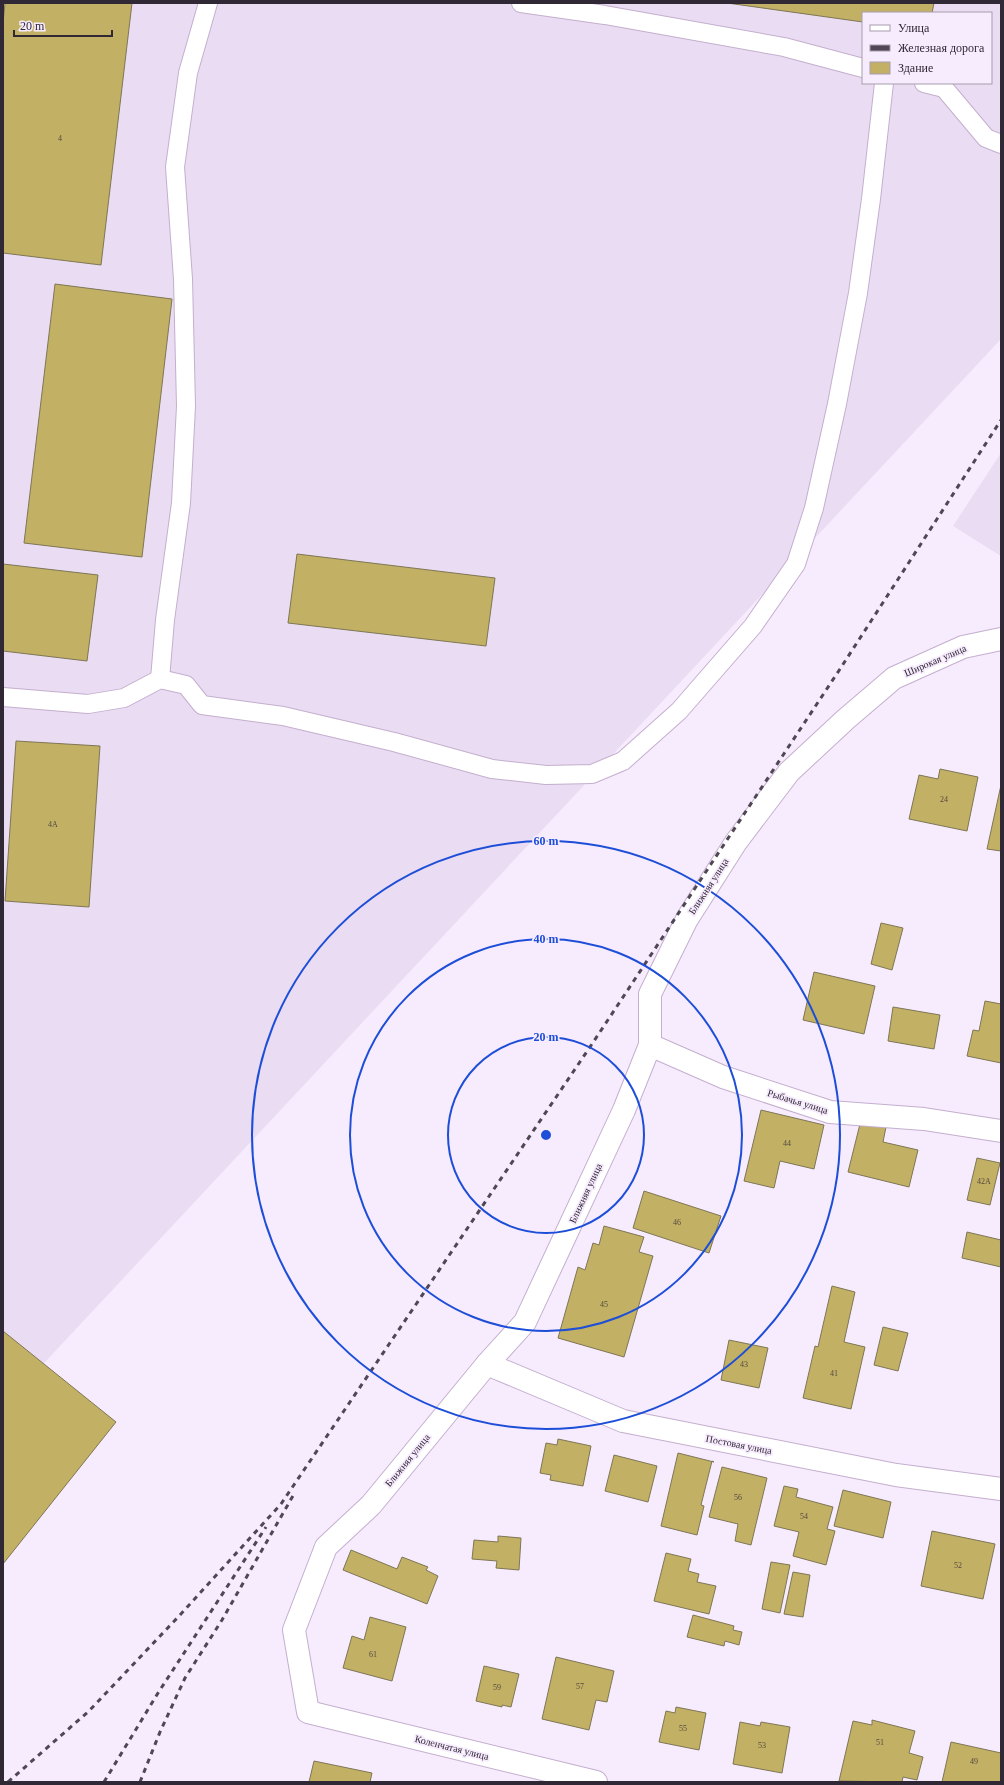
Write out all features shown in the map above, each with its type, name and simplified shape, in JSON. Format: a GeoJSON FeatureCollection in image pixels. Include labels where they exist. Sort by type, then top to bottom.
{"type":"FeatureCollection","features":[{"type":"Feature","properties":{"kind":"street","name":"Широкая улица"},"geometry":{"type":"LineString","coordinates":[[894,678],[963,646],[1001,639]]}},
{"type":"Feature","properties":{"kind":"street","name":"Ближняя улица"},"geometry":{"type":"LineString","coordinates":[[308,1712],[294,1630],[326,1547],[371,1505],[487,1364],[525,1322],[624,1110],[650,1045],[650,994],[687,919],[736,842],[789,772],[894,678]]}},
{"type":"Feature","properties":{"kind":"street","name":"Рыбачья улица"},"geometry":{"type":"LineString","coordinates":[[650,1045],[723,1078],[830,1112],[924,1119],[1001,1131]]}},
{"type":"Feature","properties":{"kind":"street","name":"Постовая улица"},"geometry":{"type":"LineString","coordinates":[[487,1364],[623,1421],[896,1475],[1001,1489]]}},
{"type":"Feature","properties":{"kind":"street","name":"Коленчатая улица"},"geometry":{"type":"LineString","coordinates":[[308,1712],[596,1782]]}},
{"type":"Feature","properties":{"kind":"lane"},"geometry":{"type":"LineString","coordinates":[[160,679],[165,620],[181,503],[186,406],[183,279],[175,167],[188,73],[208,3]]}},
{"type":"Feature","properties":{"kind":"lane"},"geometry":{"type":"LineString","coordinates":[[521,3],[605,15],[784,47],[862,68]]}},
{"type":"Feature","properties":{"kind":"lane"},"geometry":{"type":"LineString","coordinates":[[3,697],[88,704],[124,698],[160,679],[186,686],[202,705],[283,716],[394,742],[492,769],[546,775],[592,774],[623,761],[684,705],[753,626],[796,564],[814,508],[837,404],[858,293],[871,199],[884,84]]}},
{"type":"Feature","properties":{"kind":"lane"},"geometry":{"type":"LineString","coordinates":[[928,84],[944,88],[986,138],[1001,144]]}},
{"type":"Feature","properties":{"kind":"shaded area"},"geometry":{"type":"Polygon","coordinates":[[[3,3],[1001,3],[1001,339],[3,1407],[3,3]]]}},
{"type":"Feature","properties":{"kind":"shaded area"},"geometry":{"type":"Polygon","coordinates":[[[1001,453],[1001,556],[953,526],[1001,453]]]}},
{"type":"Feature","properties":{"kind":"building"},"geometry":{"type":"Polygon","coordinates":[[[5,3],[132,3],[101,265],[3,253],[3,23],[5,3]]]}},
{"type":"Feature","properties":{"kind":"building"},"geometry":{"type":"Polygon","coordinates":[[[727,3],[934,3],[932,12],[862,12],[862,22],[727,3]]]}},
{"type":"Feature","properties":{"kind":"building"},"geometry":{"type":"Polygon","coordinates":[[[55,284],[172,299],[142,557],[24,543],[55,284]]]}},
{"type":"Feature","properties":{"kind":"building"},"geometry":{"type":"Polygon","coordinates":[[[297,554],[495,578],[486,646],[288,623],[297,554]]]}},
{"type":"Feature","properties":{"kind":"building"},"geometry":{"type":"Polygon","coordinates":[[[3,564],[98,575],[87,661],[3,651],[3,564]]]}},
{"type":"Feature","properties":{"kind":"building"},"geometry":{"type":"Polygon","coordinates":[[[16,741],[100,746],[89,907],[5,901],[16,741]]]}},
{"type":"Feature","properties":{"kind":"building"},"geometry":{"type":"Polygon","coordinates":[[[940,769],[978,777],[967,831],[909,819],[919,775],[938,779],[940,769]]]}},
{"type":"Feature","properties":{"kind":"building"},"geometry":{"type":"Polygon","coordinates":[[[1001,785],[1001,851],[987,849],[1001,785]]]}},
{"type":"Feature","properties":{"kind":"building"},"geometry":{"type":"Polygon","coordinates":[[[881,923],[903,928],[892,970],[871,964],[881,923]]]}},
{"type":"Feature","properties":{"kind":"building"},"geometry":{"type":"Polygon","coordinates":[[[814,972],[875,986],[864,1034],[803,1020],[814,972]]]}},
{"type":"Feature","properties":{"kind":"building"},"geometry":{"type":"Polygon","coordinates":[[[985,1001],[1001,1004],[1001,1063],[967,1056],[973,1030],[979,1031],[985,1001]]]}},
{"type":"Feature","properties":{"kind":"building"},"geometry":{"type":"Polygon","coordinates":[[[893,1007],[940,1015],[934,1049],[888,1041],[893,1007]]]}},
{"type":"Feature","properties":{"kind":"building"},"geometry":{"type":"Polygon","coordinates":[[[761,1110],[824,1125],[814,1169],[780,1161],[774,1188],[744,1181],[761,1110]]]}},
{"type":"Feature","properties":{"kind":"building"},"geometry":{"type":"Polygon","coordinates":[[[862,1116],[887,1122],[883,1142],[918,1150],[909,1187],[848,1172],[862,1116]]]}},
{"type":"Feature","properties":{"kind":"building"},"geometry":{"type":"Polygon","coordinates":[[[977,1158],[1000,1163],[990,1205],[967,1200],[977,1158]]]}},
{"type":"Feature","properties":{"kind":"building"},"geometry":{"type":"Polygon","coordinates":[[[644,1191],[721,1216],[709,1253],[633,1228],[644,1191]]]}},
{"type":"Feature","properties":{"kind":"building"},"geometry":{"type":"Polygon","coordinates":[[[604,1226],[644,1237],[639,1252],[653,1256],[624,1357],[558,1338],[578,1267],[585,1270],[593,1243],[599,1245],[604,1226]]]}},
{"type":"Feature","properties":{"kind":"building"},"geometry":{"type":"Polygon","coordinates":[[[967,1232],[1001,1240],[1001,1267],[962,1258],[967,1232]]]}},
{"type":"Feature","properties":{"kind":"building"},"geometry":{"type":"Polygon","coordinates":[[[832,1286],[855,1292],[844,1342],[865,1347],[851,1409],[803,1398],[815,1346],[818,1347],[832,1286]]]}},
{"type":"Feature","properties":{"kind":"building"},"geometry":{"type":"Polygon","coordinates":[[[883,1327],[908,1333],[898,1371],[874,1365],[883,1327]]]}},
{"type":"Feature","properties":{"kind":"building"},"geometry":{"type":"Polygon","coordinates":[[[3,1331],[116,1422],[3,1564],[3,1331]]]}},
{"type":"Feature","properties":{"kind":"building"},"geometry":{"type":"Polygon","coordinates":[[[729,1340],[768,1348],[759,1388],[721,1380],[729,1340]]]}},
{"type":"Feature","properties":{"kind":"building"},"geometry":{"type":"Polygon","coordinates":[[[558,1439],[591,1446],[583,1486],[550,1480],[551,1475],[540,1473],[546,1443],[557,1445],[558,1439]]]}},
{"type":"Feature","properties":{"kind":"building"},"geometry":{"type":"Polygon","coordinates":[[[678,1453],[712,1461],[701,1505],[704,1506],[697,1535],[661,1526],[678,1453]]]}},
{"type":"Feature","properties":{"kind":"building"},"geometry":{"type":"Polygon","coordinates":[[[614,1455],[657,1466],[648,1502],[605,1491],[614,1455]]]}},
{"type":"Feature","properties":{"kind":"building"},"geometry":{"type":"Polygon","coordinates":[[[722,1467],[767,1478],[751,1545],[735,1541],[738,1524],[709,1517],[722,1467]]]}},
{"type":"Feature","properties":{"kind":"building"},"geometry":{"type":"Polygon","coordinates":[[[784,1486],[798,1489],[796,1497],[833,1507],[827,1529],[835,1531],[826,1565],[793,1556],[799,1532],[774,1526],[784,1486]]]}},
{"type":"Feature","properties":{"kind":"building"},"geometry":{"type":"Polygon","coordinates":[[[843,1490],[891,1502],[883,1538],[834,1526],[843,1490]]]}},
{"type":"Feature","properties":{"kind":"building"},"geometry":{"type":"Polygon","coordinates":[[[932,1531],[995,1544],[983,1599],[921,1586],[932,1531]]]}},
{"type":"Feature","properties":{"kind":"building"},"geometry":{"type":"Polygon","coordinates":[[[498,1536],[521,1538],[519,1570],[496,1568],[497,1561],[472,1559],[474,1540],[498,1542],[498,1536]]]}},
{"type":"Feature","properties":{"kind":"building"},"geometry":{"type":"Polygon","coordinates":[[[351,1550],[397,1569],[402,1557],[428,1567],[426,1570],[438,1576],[427,1604],[343,1570],[351,1550]]]}},
{"type":"Feature","properties":{"kind":"building"},"geometry":{"type":"Polygon","coordinates":[[[666,1553],[691,1559],[688,1571],[699,1574],[697,1582],[716,1586],[709,1614],[654,1601],[666,1553]]]}},
{"type":"Feature","properties":{"kind":"building"},"geometry":{"type":"Polygon","coordinates":[[[771,1562],[790,1565],[780,1613],[762,1609],[771,1562]]]}},
{"type":"Feature","properties":{"kind":"building"},"geometry":{"type":"Polygon","coordinates":[[[793,1572],[810,1575],[803,1617],[784,1614],[793,1572]]]}},
{"type":"Feature","properties":{"kind":"building"},"geometry":{"type":"Polygon","coordinates":[[[693,1615],[734,1626],[733,1630],[742,1632],[739,1645],[725,1641],[724,1646],[687,1637],[693,1615]]]}},
{"type":"Feature","properties":{"kind":"building"},"geometry":{"type":"Polygon","coordinates":[[[370,1617],[406,1627],[392,1681],[343,1668],[352,1636],[364,1640],[370,1617]]]}},
{"type":"Feature","properties":{"kind":"building"},"geometry":{"type":"Polygon","coordinates":[[[556,1657],[614,1671],[607,1702],[596,1700],[589,1730],[542,1719],[556,1657]]]}},
{"type":"Feature","properties":{"kind":"building"},"geometry":{"type":"Polygon","coordinates":[[[484,1666],[519,1674],[511,1707],[502,1705],[502,1707],[476,1701],[484,1666]]]}},
{"type":"Feature","properties":{"kind":"building"},"geometry":{"type":"Polygon","coordinates":[[[676,1707],[706,1713],[699,1750],[659,1742],[666,1711],[675,1713],[676,1707]]]}},
{"type":"Feature","properties":{"kind":"building"},"geometry":{"type":"Polygon","coordinates":[[[872,1720],[915,1731],[909,1753],[923,1757],[917,1780],[903,1777],[902,1782],[839,1781],[853,1721],[872,1725],[872,1720]]]}},
{"type":"Feature","properties":{"kind":"building"},"geometry":{"type":"Polygon","coordinates":[[[740,1722],[760,1726],[761,1722],[790,1727],[782,1773],[733,1764],[740,1722]]]}},
{"type":"Feature","properties":{"kind":"building"},"geometry":{"type":"Polygon","coordinates":[[[951,1742],[1001,1753],[1001,1782],[942,1782],[951,1742]]]}},
{"type":"Feature","properties":{"kind":"building"},"geometry":{"type":"Polygon","coordinates":[[[314,1761],[372,1773],[370,1782],[309,1782],[314,1761]]]}},
{"type":"Feature","properties":{"kind":"railway"},"geometry":{"type":"LineString","coordinates":[[8,1782],[89,1711],[180,1615],[281,1504],[592,1044],[840,669],[1001,420]]}},
{"type":"Feature","properties":{"kind":"railway"},"geometry":{"type":"LineString","coordinates":[[140,1782],[160,1732],[185,1678],[222,1620],[294,1494]]}},
{"type":"Feature","properties":{"kind":"railway"},"geometry":{"type":"LineString","coordinates":[[104,1782],[158,1693],[266,1527]]}}]}
